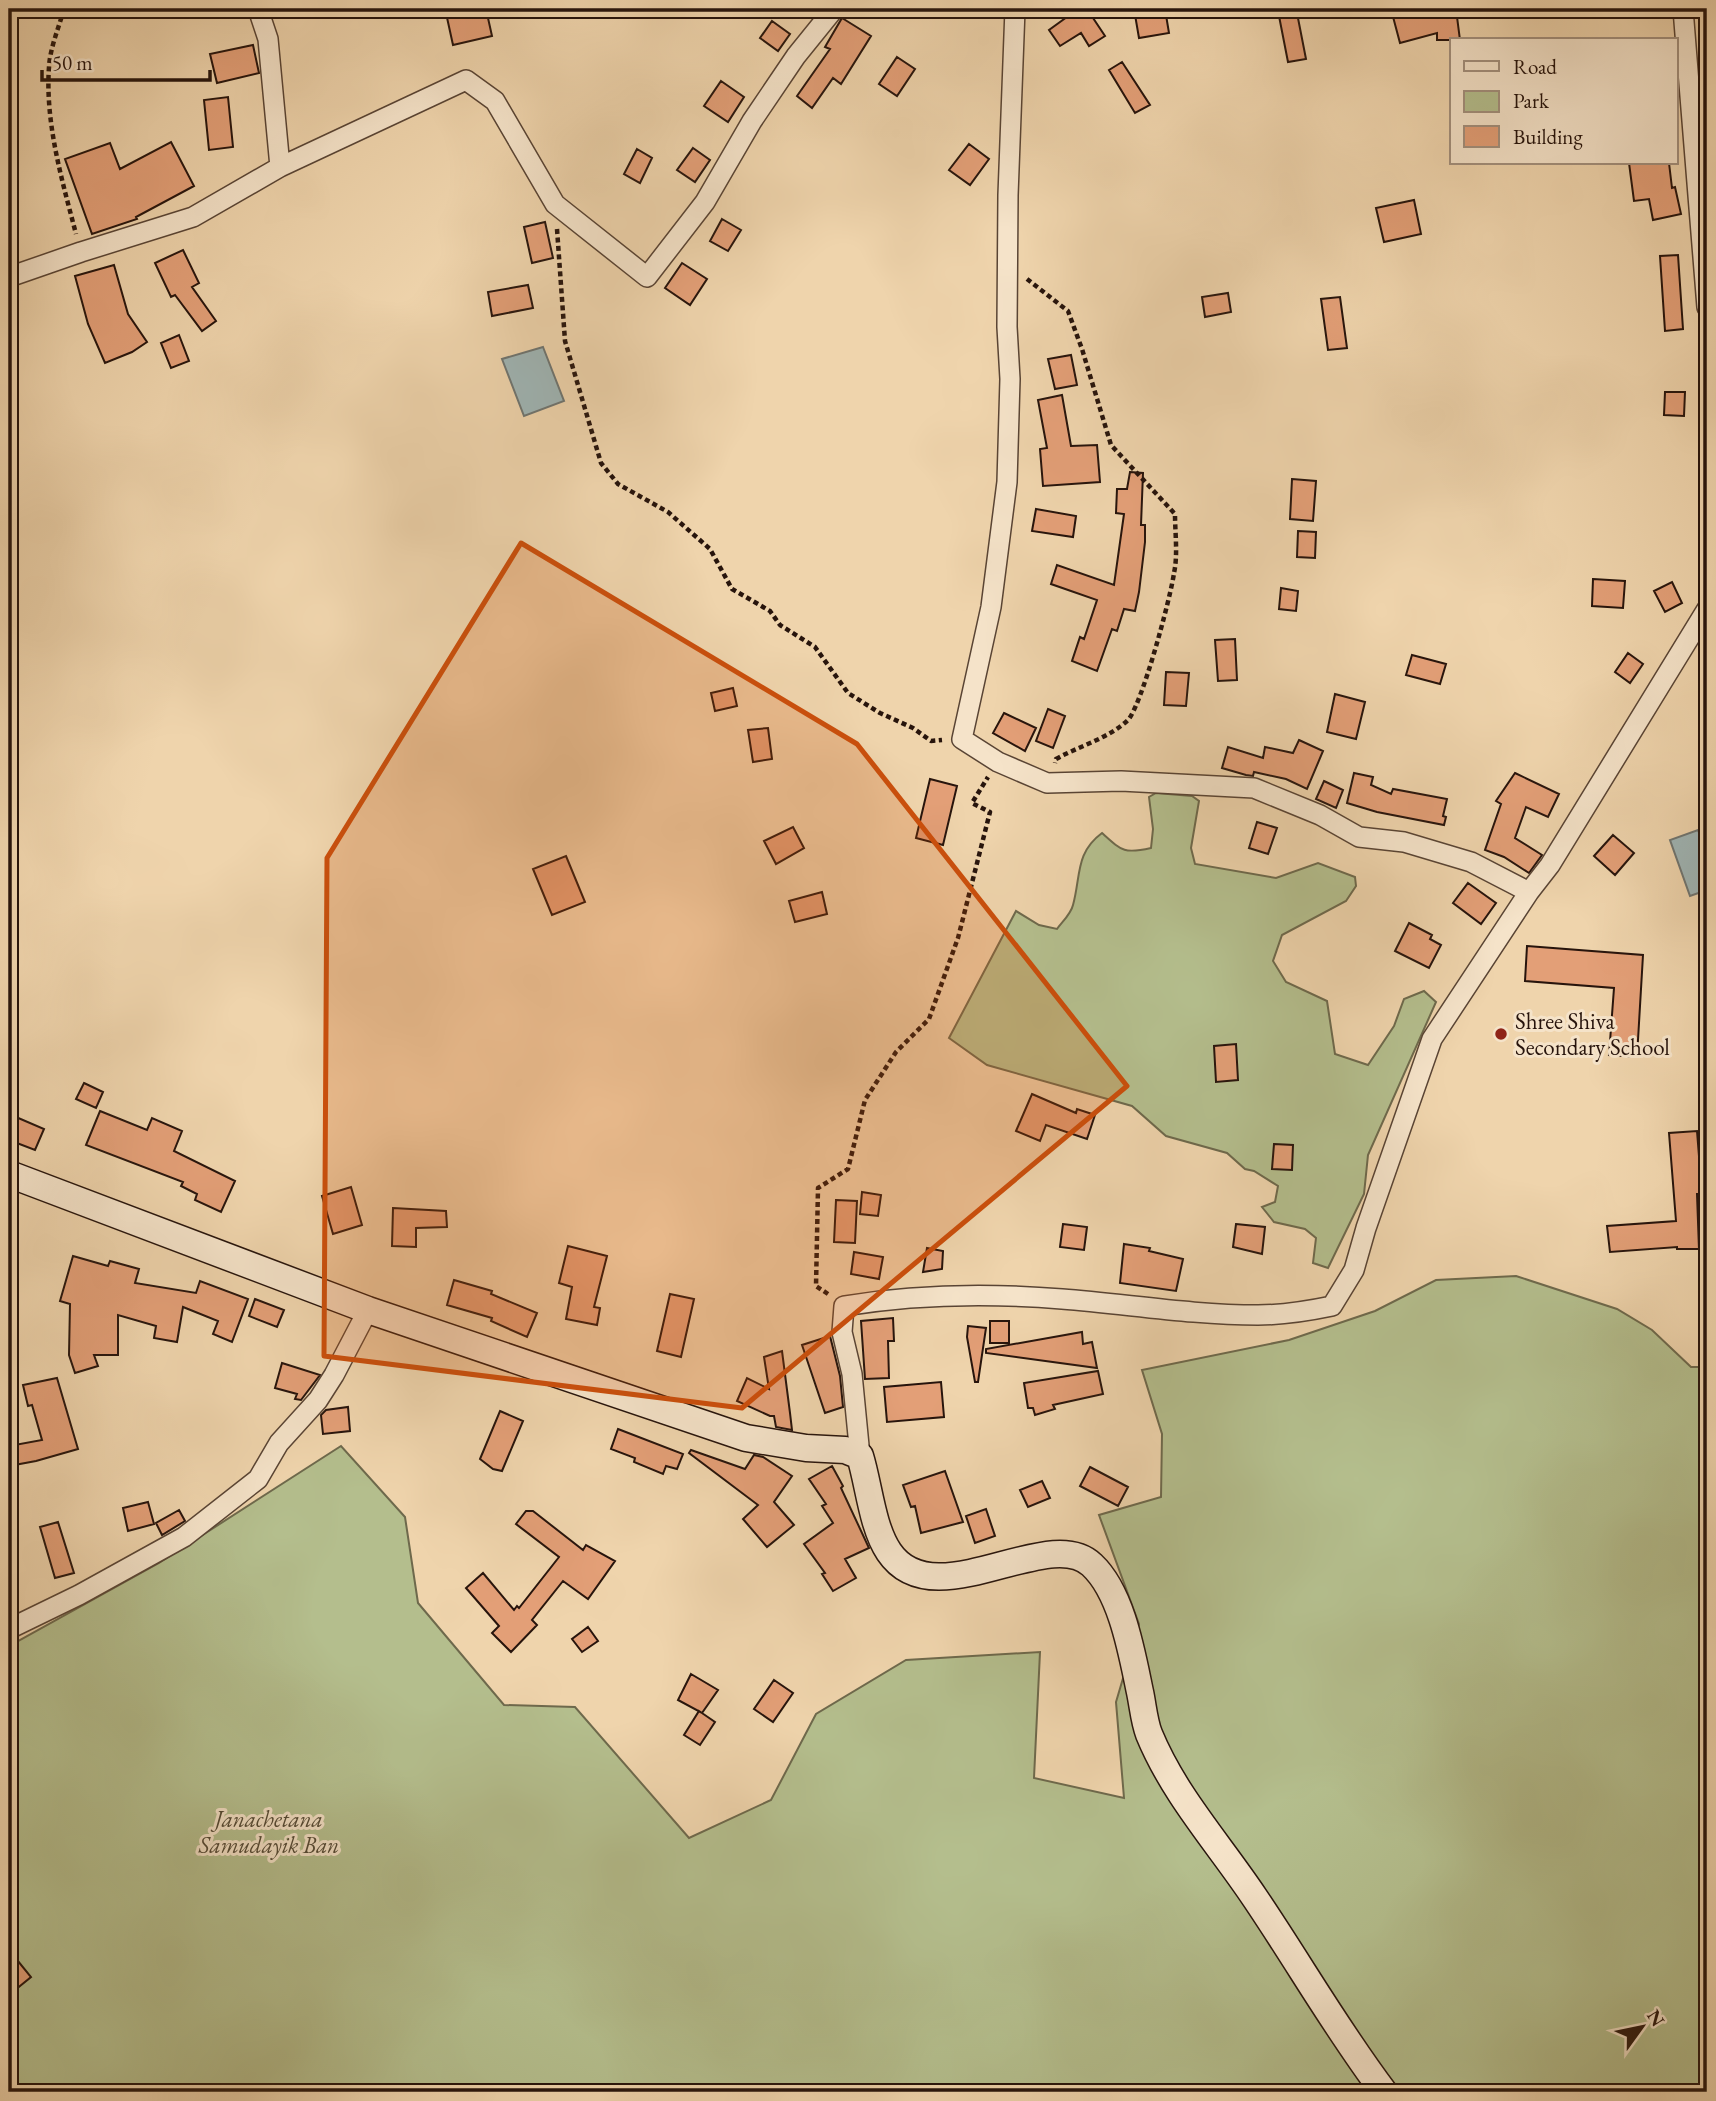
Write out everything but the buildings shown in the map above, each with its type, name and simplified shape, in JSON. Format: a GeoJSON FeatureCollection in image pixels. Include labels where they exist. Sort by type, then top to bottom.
{"type":"FeatureCollection","features":[{"type":"Feature","properties":{"kind":"street"},"geometry":{"type":"LineString","coordinates":[[258,9],[268,39],[280,167]]}},
{"type":"Feature","properties":{"kind":"street"},"geometry":{"type":"LineString","coordinates":[[9,277],[193,217],[280,167],[466,80],[495,101],[555,204],[648,277],[705,202],[752,121],[796,56],[834,9]]}},
{"type":"Feature","properties":{"kind":"street"},"geometry":{"type":"LineString","coordinates":[[1015,9],[1008,264],[1010,379],[1007,482],[991,607],[962,739],[998,762],[1047,783],[1121,781],[1254,788],[1320,816],[1359,837],[1404,842],[1471,862],[1529,892]]}},
{"type":"Feature","properties":{"kind":"street"},"geometry":{"type":"LineString","coordinates":[[1683,9],[1707,307]]}},
{"type":"Feature","properties":{"kind":"street"},"geometry":{"type":"LineString","coordinates":[[1384,2092],[1352,2051],[1257,1900],[1180,1795],[1148,1732],[1132,1650],[1107,1584],[1093,1565],[1079,1555],[1048,1554],[965,1575],[922,1575],[904,1568],[888,1551],[869,1502],[866,1475],[860,1456],[852,1374],[842,1332],[844,1306],[895,1297],[933,1294],[1060,1299],[1169,1310],[1258,1315],[1332,1307],[1354,1270],[1432,1039],[1529,892],[1550,866],[1707,609]]}},
{"type":"Feature","properties":{"kind":"street"},"geometry":{"type":"LineString","coordinates":[[9,1174],[368,1310],[746,1438],[806,1448],[845,1450],[860,1456]]}},
{"type":"Feature","properties":{"kind":"street"},"geometry":{"type":"LineString","coordinates":[[9,1629],[79,1595],[184,1537],[258,1479],[279,1443],[318,1400],[368,1310]]}},
{"type":"Feature","properties":{"kind":"path"},"geometry":{"type":"LineString","coordinates":[[64,9],[49,65],[51,122],[61,177],[81,252]]}},
{"type":"Feature","properties":{"kind":"path"},"geometry":{"type":"LineString","coordinates":[[555,204],[565,341],[601,463],[618,484],[668,512],[710,549],[732,589],[770,611],[780,625],[815,647],[848,692],[880,713],[913,728],[931,740],[962,739]]}},
{"type":"Feature","properties":{"kind":"path"},"geometry":{"type":"LineString","coordinates":[[1008,264],[1068,312],[1111,445],[1175,514],[1175,572],[1153,658],[1130,719],[1107,736],[1056,759],[1047,783]]}},
{"type":"Feature","properties":{"kind":"path"},"geometry":{"type":"LineString","coordinates":[[844,1306],[816,1286],[818,1188],[848,1169],[865,1100],[896,1052],[929,1018],[957,938],[990,812],[972,803],[998,762]]}},
{"type":"Feature","properties":{"kind":"highlighted area"},"geometry":{"type":"Polygon","coordinates":[[[521,543],[857,744],[1127,1086],[742,1408],[324,1356],[327,858],[521,543]]]}},
{"type":"Feature","properties":{"kind":"green space"},"geometry":{"type":"Polygon","coordinates":[[[1156,793],[1192,796],[1199,801],[1191,848],[1195,864],[1276,878],[1318,863],[1355,877],[1356,886],[1346,901],[1282,935],[1273,961],[1286,982],[1327,1001],[1335,1054],[1368,1065],[1394,1026],[1404,999],[1424,991],[1436,1002],[1368,1155],[1364,1194],[1328,1268],[1313,1263],[1316,1238],[1305,1229],[1274,1222],[1262,1207],[1275,1202],[1278,1186],[1254,1171],[1245,1169],[1227,1153],[1166,1136],[1132,1106],[987,1065],[949,1038],[1016,911],[1039,925],[1057,929],[1072,908],[1083,857],[1102,833],[1124,850],[1151,848],[1153,829],[1149,797],[1156,793]]]}},
{"type":"Feature","properties":{"kind":"green space","name":"Janachetana Samudayik Ban"},"geometry":{"type":"Polygon","coordinates":[[[1516,1276],[1617,1309],[1652,1330],[1691,1367],[1707,1367],[1707,2092],[9,2092],[9,1646],[159,1563],[341,1446],[405,1517],[418,1603],[504,1705],[575,1707],[689,1838],[771,1800],[816,1714],[906,1660],[1040,1652],[1034,1778],[1124,1798],[1116,1702],[1139,1624],[1099,1515],[1161,1497],[1162,1434],[1142,1370],[1289,1340],[1375,1311],[1436,1280],[1516,1276]]]}},
{"type":"Feature","properties":{"kind":"shaded area"},"geometry":{"type":"Polygon","coordinates":[[[543,347],[564,401],[524,416],[502,359],[543,347]]]}},
{"type":"Feature","properties":{"kind":"shaded area"},"geometry":{"type":"Polygon","coordinates":[[[1698,830],[1707,854],[1707,890],[1690,896],[1670,840],[1698,830]]]}},
{"type":"Feature","properties":{"kind":"place","name":"Shree Shiva Secondary School"},"geometry":{"type":"Point","coordinates":[1501,1034]}}]}
